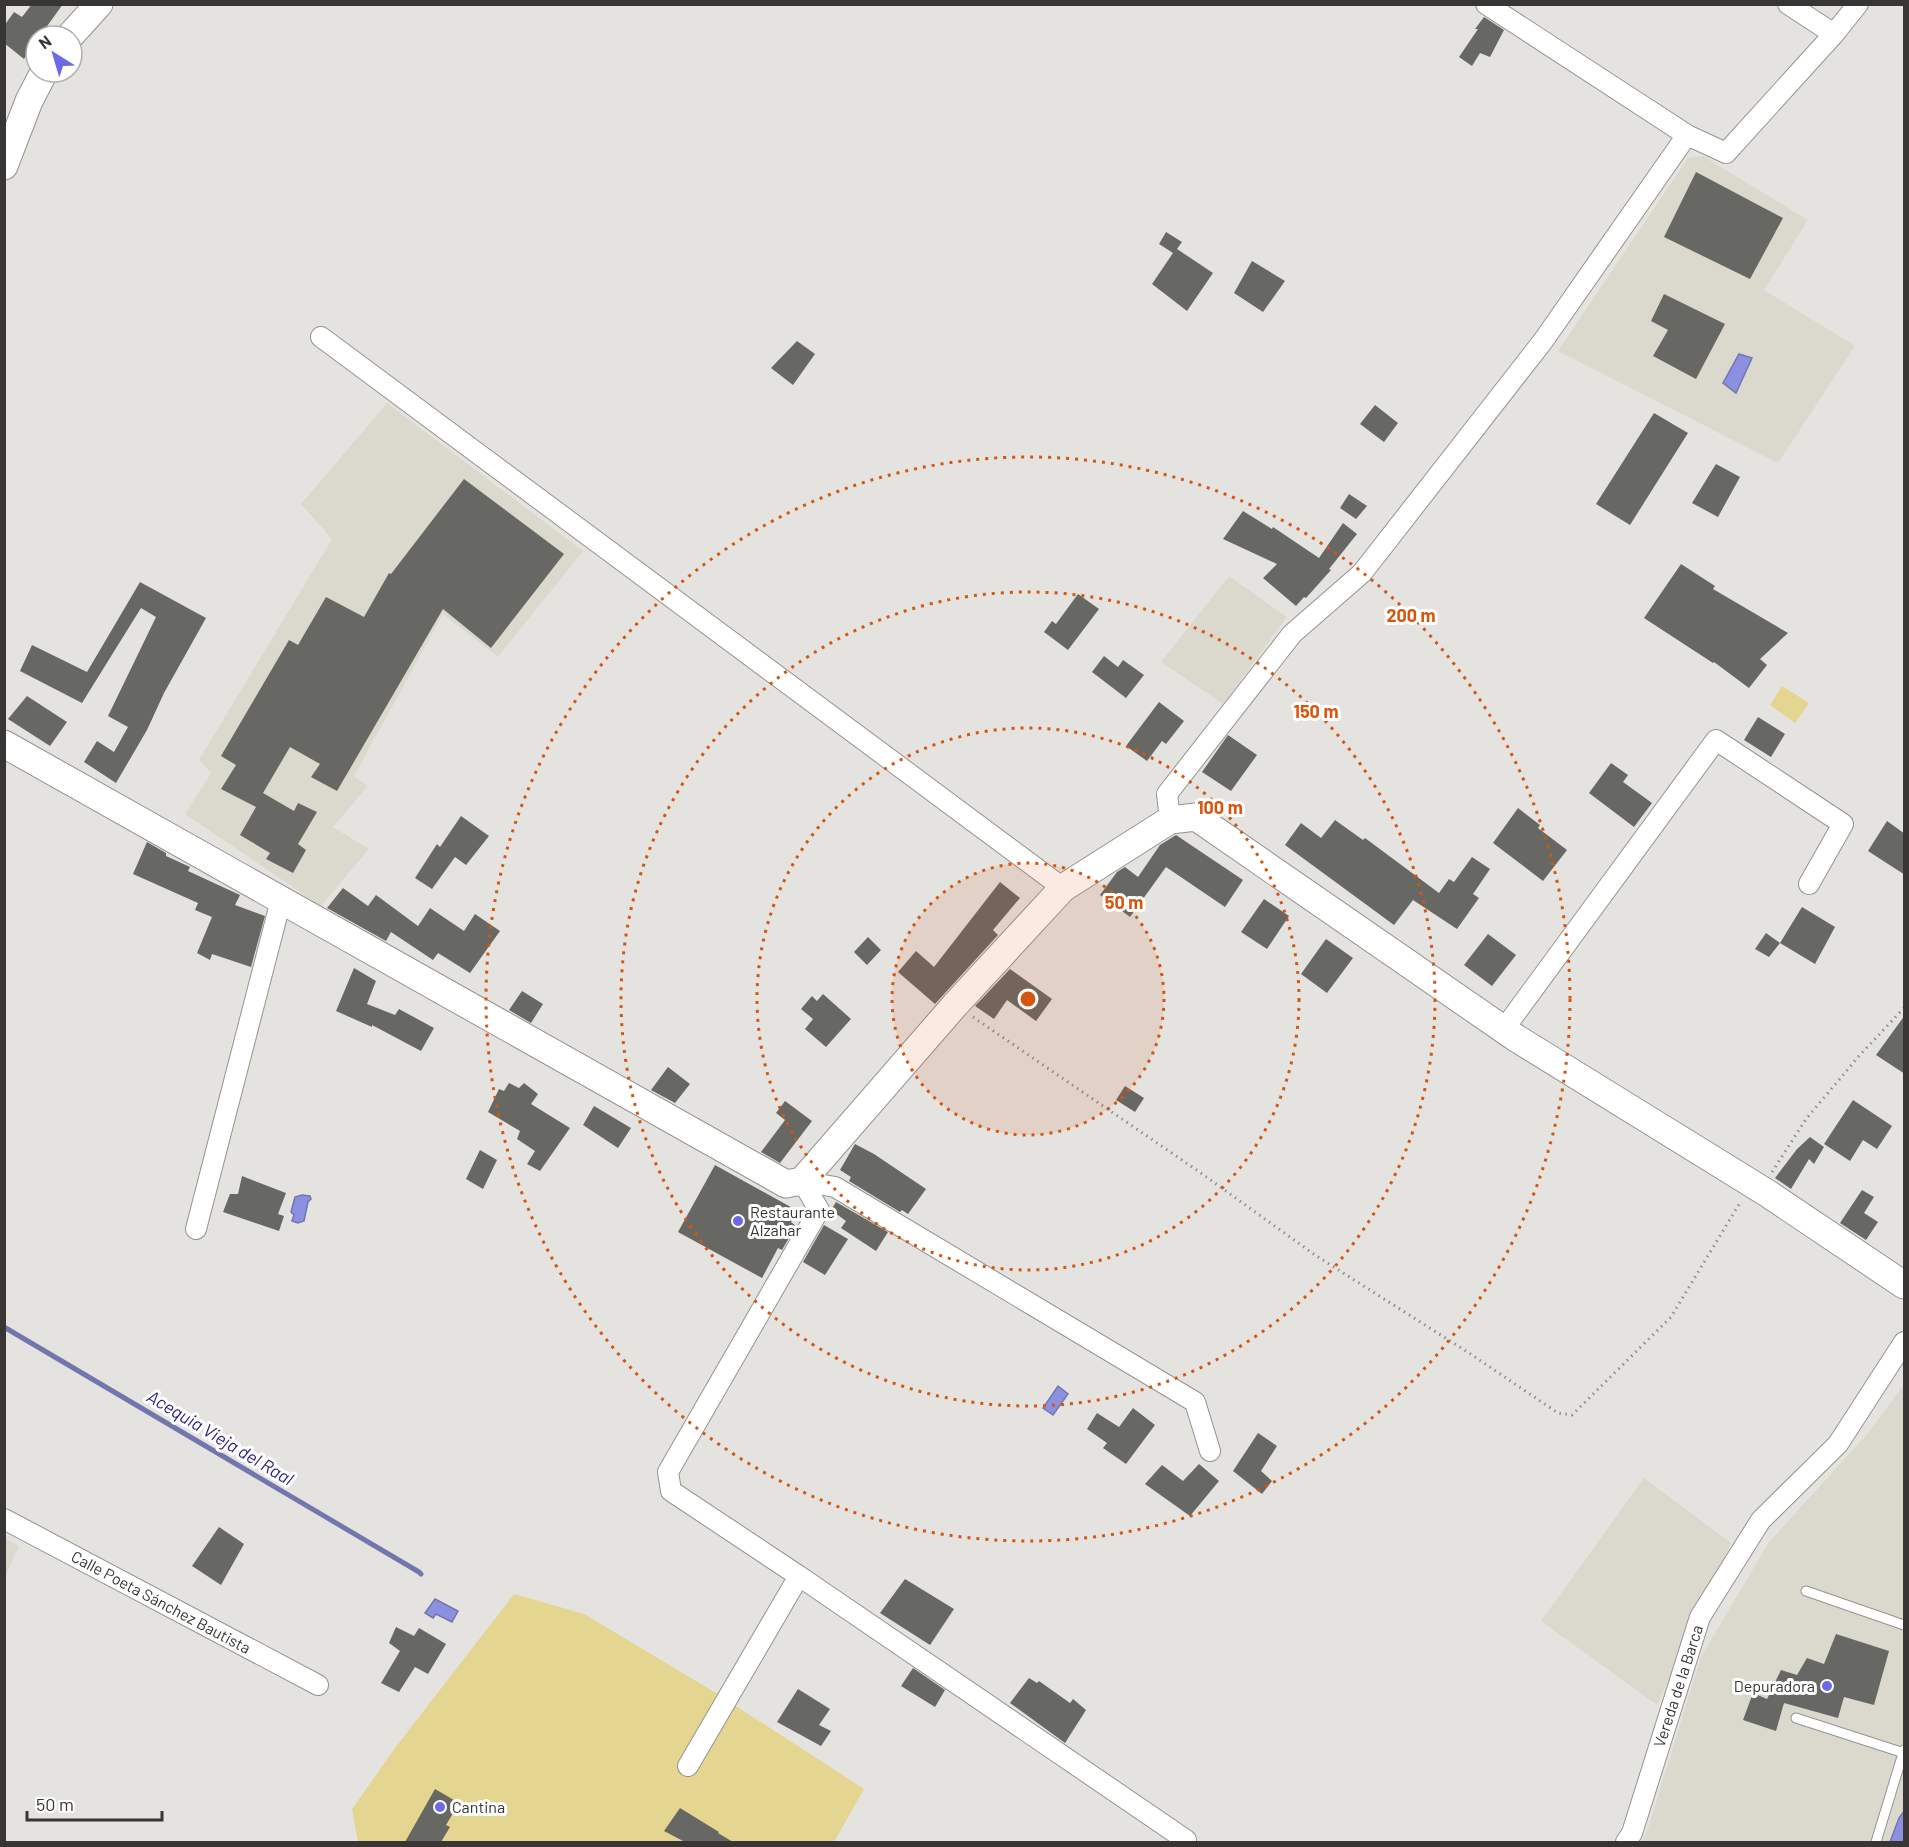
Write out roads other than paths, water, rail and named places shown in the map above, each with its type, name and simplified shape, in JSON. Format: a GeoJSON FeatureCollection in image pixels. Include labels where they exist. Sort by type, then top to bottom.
{"type":"FeatureCollection","features":[{"type":"Feature","properties":{"kind":"main road"},"geometry":{"type":"LineString","coordinates":[[81,24],[99,4]]}},
{"type":"Feature","properties":{"kind":"main road"},"geometry":{"type":"LineString","coordinates":[[4,166],[28,101],[38,84]]}},
{"type":"Feature","properties":{"kind":"main road"},"geometry":{"type":"LineString","coordinates":[[4,744],[786,1184],[802,1181],[955,1005],[1063,888],[1170,820],[1196,817],[1504,1029],[1752,1194],[1905,1285]]}},
{"type":"Feature","properties":{"kind":"street"},"geometry":{"type":"LineString","coordinates":[[1486,4],[1687,135],[1726,153],[1834,34],[1858,4]]}},
{"type":"Feature","properties":{"kind":"street"},"geometry":{"type":"LineString","coordinates":[[1788,4],[1834,34]]}},
{"type":"Feature","properties":{"kind":"street"},"geometry":{"type":"LineString","coordinates":[[1170,820],[1167,794],[1292,634],[1362,573],[1543,341],[1687,135]]}},
{"type":"Feature","properties":{"kind":"street"},"geometry":{"type":"LineString","coordinates":[[321,337],[1063,888]]}},
{"type":"Feature","properties":{"kind":"street"},"geometry":{"type":"LineString","coordinates":[[1504,1029],[1716,740],[1843,824],[1809,884]]}},
{"type":"Feature","properties":{"kind":"street"},"geometry":{"type":"LineString","coordinates":[[196,1229],[281,900]]}},
{"type":"Feature","properties":{"kind":"street"},"geometry":{"type":"LineString","coordinates":[[802,1181],[835,1187],[1195,1402],[1210,1451]]}},
{"type":"Feature","properties":{"kind":"street"},"geometry":{"type":"LineString","coordinates":[[802,1181],[819,1210],[668,1472],[671,1491],[799,1576],[1186,1842]]}},
{"type":"Feature","properties":{"kind":"street","name":"Vereda de la Barca"},"geometry":{"type":"LineString","coordinates":[[1626,1842],[1632,1833],[1700,1617],[1761,1520],[1838,1444],[1905,1342]]}},
{"type":"Feature","properties":{"kind":"street","name":"Calle Poeta Sánchez Bautista"},"geometry":{"type":"LineString","coordinates":[[4,1519],[318,1685]]}},
{"type":"Feature","properties":{"kind":"street"},"geometry":{"type":"LineString","coordinates":[[688,1766],[799,1576]]}},
{"type":"Feature","properties":{"kind":"lane"},"geometry":{"type":"LineString","coordinates":[[1806,1591],[1905,1625]]}},
{"type":"Feature","properties":{"kind":"lane"},"geometry":{"type":"LineString","coordinates":[[1796,1718],[1904,1752],[1876,1842]]}},
{"type":"Feature","properties":{"kind":"water"},"geometry":{"type":"Polygon","coordinates":[[[1739,354],[1752,358],[1736,393],[1723,383],[1739,354]]]}},
{"type":"Feature","properties":{"kind":"water"},"geometry":{"type":"Polygon","coordinates":[[[310,1196],[311,1199],[308,1202],[304,1221],[298,1223],[292,1221],[294,1215],[291,1212],[295,1197],[310,1196]]]}},
{"type":"Feature","properties":{"kind":"water"},"geometry":{"type":"Polygon","coordinates":[[[1058,1386],[1068,1394],[1053,1415],[1043,1408],[1058,1386]]]}},
{"type":"Feature","properties":{"kind":"water"},"geometry":{"type":"Polygon","coordinates":[[[435,1599],[458,1611],[452,1622],[436,1614],[433,1618],[425,1613],[435,1599]]]}},
{"type":"Feature","properties":{"kind":"water"},"geometry":{"type":"Polygon","coordinates":[[[1904,1811],[1904,1842],[1890,1842],[1899,1818],[1904,1811]]]}},
{"type":"Feature","properties":{"kind":"waterway","name":"Acequia Vieja del Raal"},"geometry":{"type":"LineString","coordinates":[[4,1327],[421,1574]]}},
{"type":"Feature","properties":{"kind":"place","name":"Restaurante Alzahar"},"geometry":{"type":"Point","coordinates":[738,1221]}},
{"type":"Feature","properties":{"kind":"place","name":"Depuradora"},"geometry":{"type":"Point","coordinates":[1827,1686]}},
{"type":"Feature","properties":{"kind":"place","name":"Cantina"},"geometry":{"type":"Point","coordinates":[440,1807]}}]}
